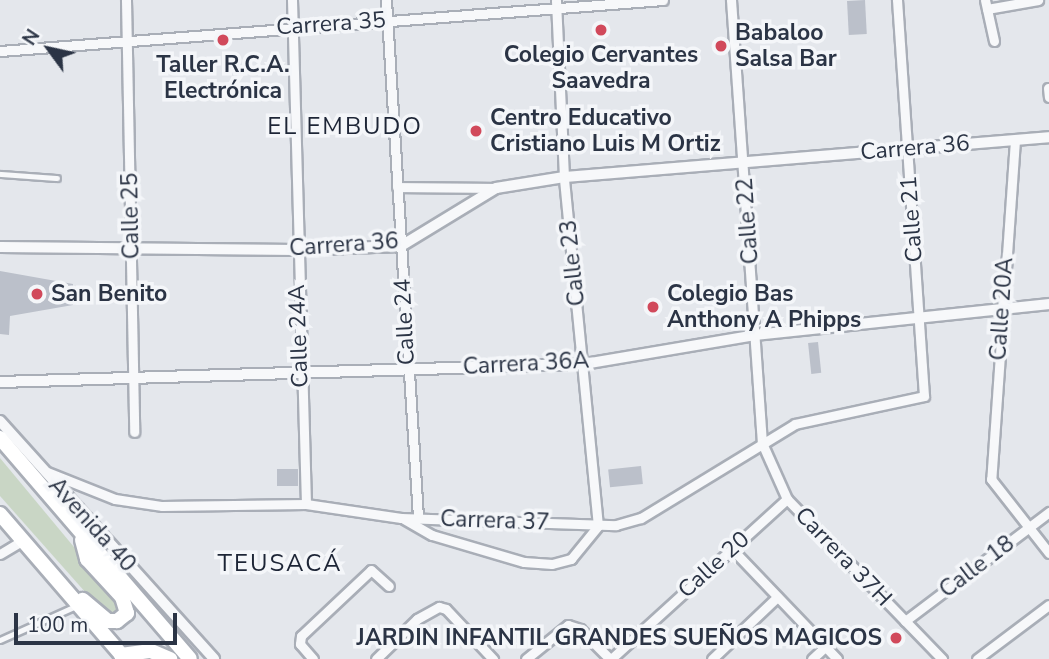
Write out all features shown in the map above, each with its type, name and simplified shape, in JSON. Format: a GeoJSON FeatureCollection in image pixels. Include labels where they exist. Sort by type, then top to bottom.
{"type":"FeatureCollection","features":[{"type":"Feature","properties":{"kind":"highway","name":"Avenida 40"},"geometry":{"type":"LineString","coordinates":[[0,438],[81,537],[190,659]]}},
{"type":"Feature","properties":{"kind":"highway"},"geometry":{"type":"LineString","coordinates":[[0,514],[120,658],[151,650],[170,659]]}},
{"type":"Feature","properties":{"kind":"highway"},"geometry":{"type":"LineString","coordinates":[[59,584],[108,621],[117,621],[127,613],[122,597],[87,559],[81,537]]}},
{"type":"Feature","properties":{"kind":"street","name":"Calle 25"},"geometry":{"type":"LineString","coordinates":[[126,0],[134,432]]}},
{"type":"Feature","properties":{"kind":"street","name":"Calle 24A"},"geometry":{"type":"LineString","coordinates":[[292,0],[296,250],[306,504]]}},
{"type":"Feature","properties":{"kind":"street","name":"Calle 24"},"geometry":{"type":"LineString","coordinates":[[386,0],[418,518]]}},
{"type":"Feature","properties":{"kind":"street","name":"Carrera 35"},"geometry":{"type":"LineString","coordinates":[[0,51],[556,4],[663,0]]}},
{"type":"Feature","properties":{"kind":"street","name":"Calle 22"},"geometry":{"type":"LineString","coordinates":[[731,0],[762,443]]}},
{"type":"Feature","properties":{"kind":"street","name":"Calle 21"},"geometry":{"type":"LineString","coordinates":[[897,0],[924,396]]}},
{"type":"Feature","properties":{"kind":"street"},"geometry":{"type":"LineString","coordinates":[[994,41],[986,5],[1038,0]]}},
{"type":"Feature","properties":{"kind":"street","name":"Calle 23"},"geometry":{"type":"LineString","coordinates":[[556,4],[564,177],[598,526]]}},
{"type":"Feature","properties":{"kind":"street"},"geometry":{"type":"LineString","coordinates":[[1048,88],[1049,97]]}},
{"type":"Feature","properties":{"kind":"street","name":"Carrera 36"},"geometry":{"type":"LineString","coordinates":[[0,247],[296,250],[401,246],[496,188],[564,177],[1049,136]]}},
{"type":"Feature","properties":{"kind":"street","name":"Calle 20A"},"geometry":{"type":"LineString","coordinates":[[1015,139],[991,479],[1028,528]]}},
{"type":"Feature","properties":{"kind":"street"},"geometry":{"type":"LineString","coordinates":[[397,187],[496,188]]}},
{"type":"Feature","properties":{"kind":"street","name":"Carrera 36A"},"geometry":{"type":"LineString","coordinates":[[0,382],[584,363],[755,335],[1049,304]]}},
{"type":"Feature","properties":{"kind":"street","name":"Carrera 37"},"geometry":{"type":"LineString","coordinates":[[42,470],[100,494],[146,505],[306,504],[401,518],[598,526],[641,518],[762,443],[807,420],[924,396]]}},
{"type":"Feature","properties":{"kind":"street","name":"Avenida 40"},"geometry":{"type":"LineString","coordinates":[[0,421],[214,659]]}},
{"type":"Feature","properties":{"kind":"street","name":"Carrera 37H"},"geometry":{"type":"LineString","coordinates":[[762,443],[787,499],[942,659]]}},
{"type":"Feature","properties":{"kind":"street","name":"Calle 20"},"geometry":{"type":"LineString","coordinates":[[610,659],[787,499]]}},
{"type":"Feature","properties":{"kind":"street","name":"Calle 18"},"geometry":{"type":"LineString","coordinates":[[905,621],[1049,512]]}},
{"type":"Feature","properties":{"kind":"street"},"geometry":{"type":"LineString","coordinates":[[401,518],[432,536],[524,562],[552,564],[571,559],[598,526]]}},
{"type":"Feature","properties":{"kind":"street"},"geometry":{"type":"LineString","coordinates":[[1028,528],[1049,554]]}},
{"type":"Feature","properties":{"kind":"street"},"geometry":{"type":"LineString","coordinates":[[0,554],[23,540]]}},
{"type":"Feature","properties":{"kind":"street"},"geometry":{"type":"LineString","coordinates":[[732,549],[837,659]]}},
{"type":"Feature","properties":{"kind":"street"},"geometry":{"type":"LineString","coordinates":[[313,659],[300,644],[301,636],[370,570],[389,586]]}},
{"type":"Feature","properties":{"kind":"street"},"geometry":{"type":"LineString","coordinates":[[712,659],[777,597]]}},
{"type":"Feature","properties":{"kind":"street"},"geometry":{"type":"LineString","coordinates":[[977,659],[1049,605]]}},
{"type":"Feature","properties":{"kind":"street"},"geometry":{"type":"LineString","coordinates":[[376,659],[417,619],[439,607],[446,609],[489,658]]}},
{"type":"Feature","properties":{"kind":"street"},"geometry":{"type":"LineString","coordinates":[[526,659],[557,630],[568,625],[580,629],[610,659]]}},
{"type":"Feature","properties":{"kind":"street"},"geometry":{"type":"LineString","coordinates":[[812,659],[825,646]]}},
{"type":"Feature","properties":{"kind":"lane"},"geometry":{"type":"LineString","coordinates":[[0,174],[57,178]]}},
{"type":"Feature","properties":{"kind":"lane"},"geometry":{"type":"LineString","coordinates":[[0,640],[77,605]]}},
{"type":"Feature","properties":{"kind":"green space"},"geometry":{"type":"Polygon","coordinates":[[[0,458],[123,606],[117,618],[102,611],[0,496],[0,458]]]}},
{"type":"Feature","properties":{"kind":"building"},"geometry":{"type":"Polygon","coordinates":[[[865,0],[867,34],[849,35],[847,1],[865,0]]]}},
{"type":"Feature","properties":{"kind":"building","name":"San Benito"},"geometry":{"type":"Polygon","coordinates":[[[0,271],[73,284],[73,305],[10,316],[9,335],[0,334],[0,271]]]}},
{"type":"Feature","properties":{"kind":"building"},"geometry":{"type":"Polygon","coordinates":[[[818,342],[821,373],[811,374],[808,343],[818,342]]]}},
{"type":"Feature","properties":{"kind":"building"},"geometry":{"type":"Polygon","coordinates":[[[641,466],[643,484],[610,487],[608,469],[641,466]]]}},
{"type":"Feature","properties":{"kind":"building"},"geometry":{"type":"Polygon","coordinates":[[[277,469],[298,469],[298,486],[277,486],[277,469]]]}},
{"type":"Feature","properties":{"kind":"place","name":"Colegio Cervantes Saavedra"},"geometry":{"type":"Point","coordinates":[601,30]}},
{"type":"Feature","properties":{"kind":"place","name":"Taller R.C.A. Electrónica"},"geometry":{"type":"Point","coordinates":[223,40]}},
{"type":"Feature","properties":{"kind":"place","name":"Babaloo Salsa Bar"},"geometry":{"type":"Point","coordinates":[721,46]}},
{"type":"Feature","properties":{"kind":"place","name":"Centro Educativo Cristiano Luis M Ortiz"},"geometry":{"type":"Point","coordinates":[476,131]}},
{"type":"Feature","properties":{"kind":"place","name":"San Benito"},"geometry":{"type":"Point","coordinates":[37,294]}},
{"type":"Feature","properties":{"kind":"place","name":"Colegio Bas Anthony A Phipps"},"geometry":{"type":"Point","coordinates":[653,307]}},
{"type":"Feature","properties":{"kind":"place","name":"JARDIN INFANTIL GRANDES SUEÑOS MAGICOS"},"geometry":{"type":"Point","coordinates":[896,638]}},
{"type":"Feature","properties":{"kind":"district","name":"EL EMBUDO"},"geometry":{"type":"Point","coordinates":[345,127]}},
{"type":"Feature","properties":{"kind":"district","name":"TEUSACÁ"},"geometry":{"type":"Point","coordinates":[280,564]}}]}
